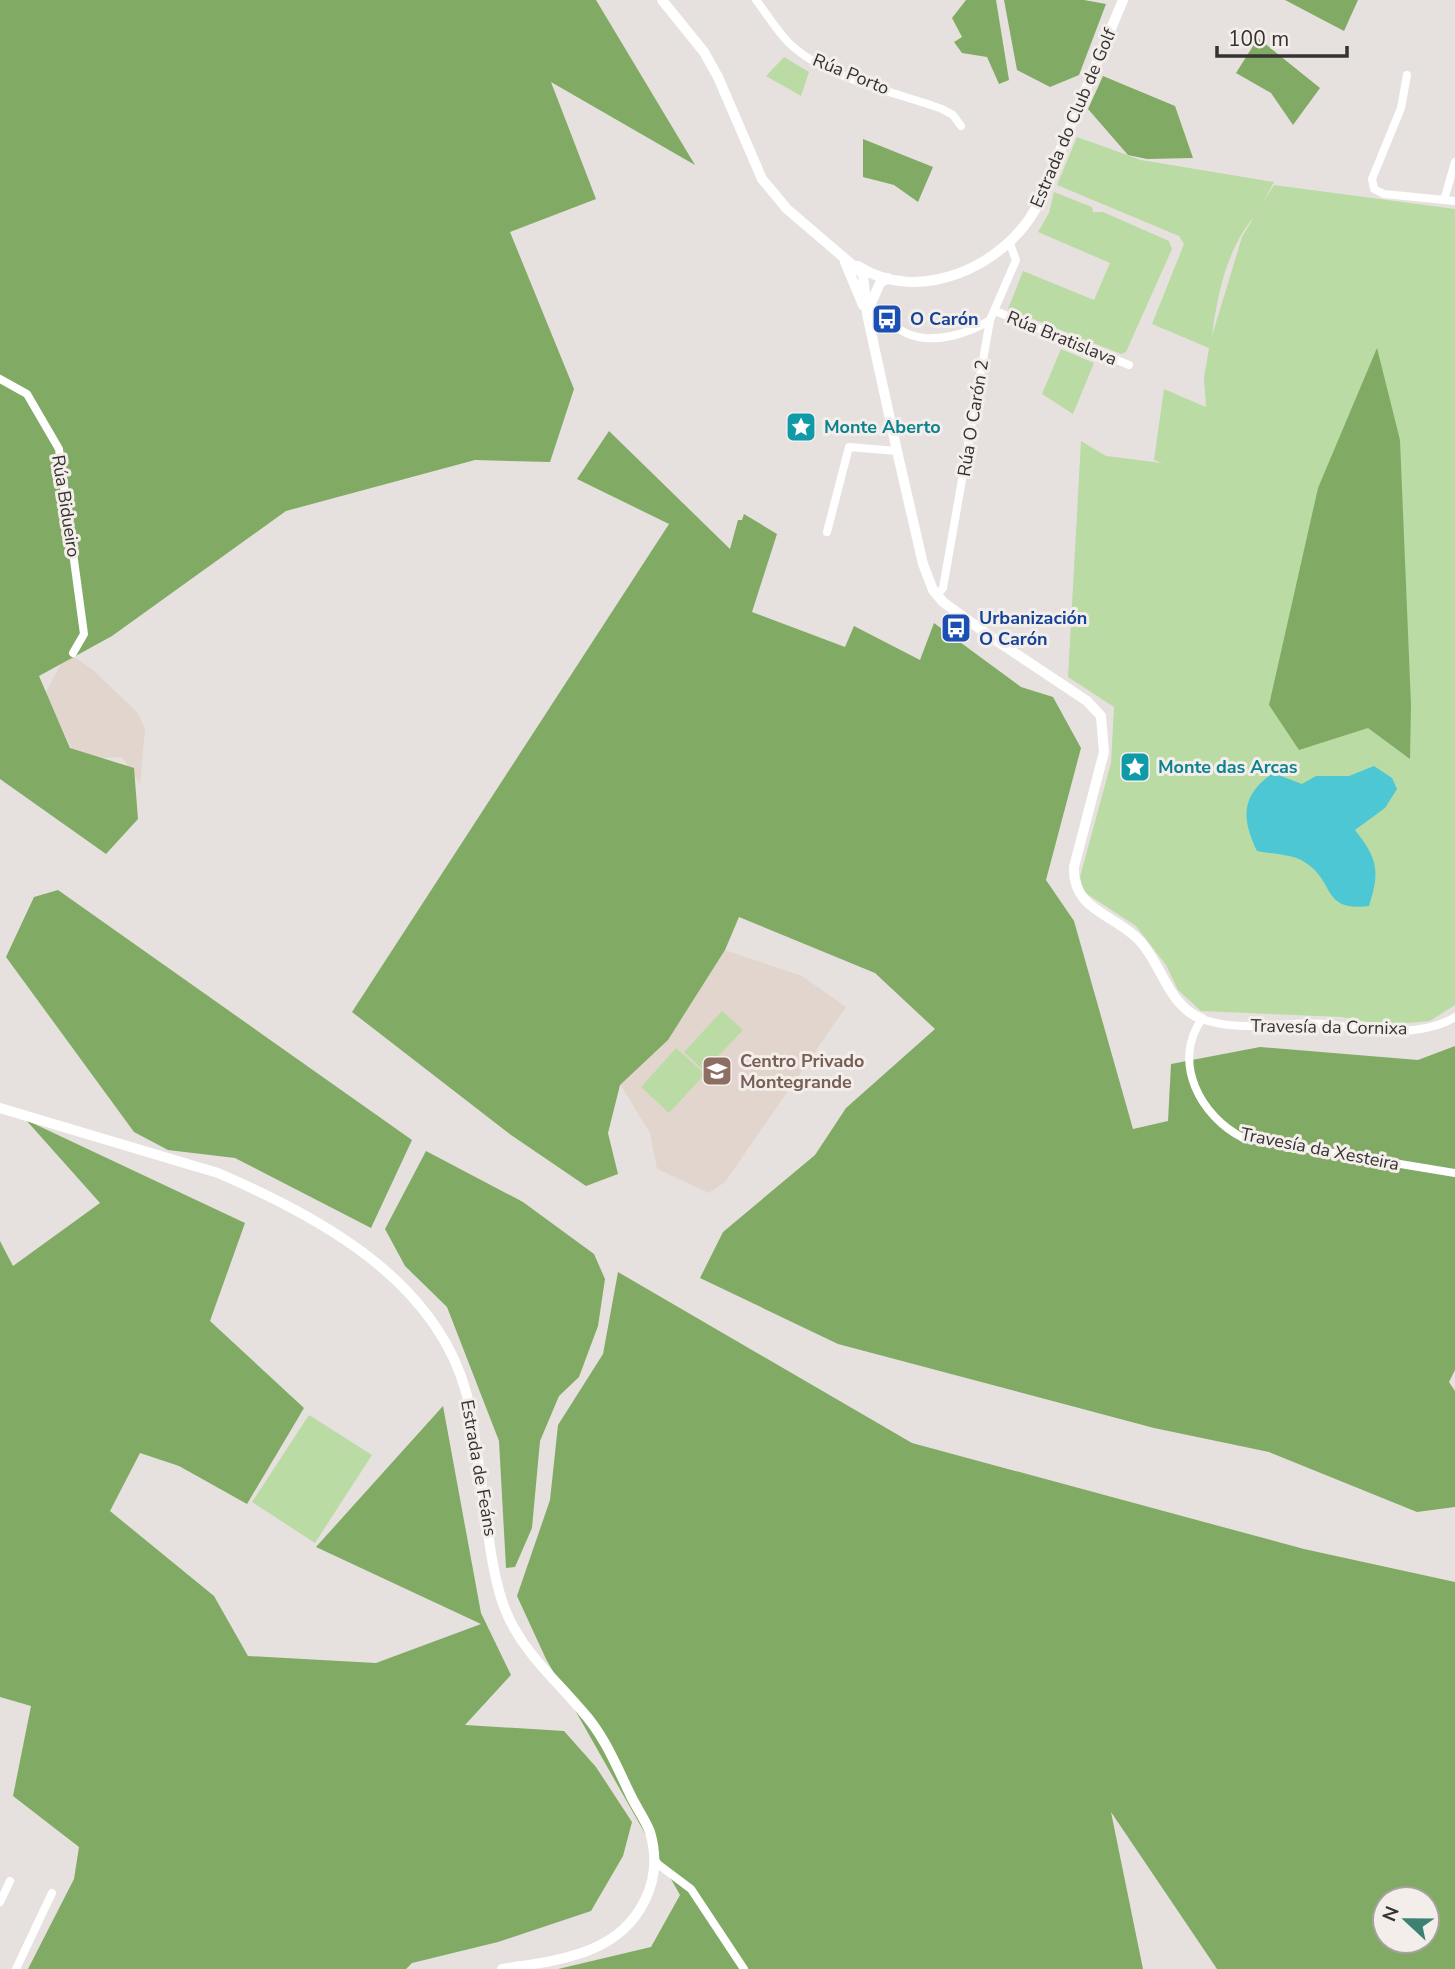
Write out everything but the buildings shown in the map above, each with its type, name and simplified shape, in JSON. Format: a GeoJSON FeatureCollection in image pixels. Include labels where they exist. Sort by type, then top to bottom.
{"type":"FeatureCollection","features":[{"type":"Feature","properties":{"kind":"street","name":"Estrada do Club de Golf"},"geometry":{"type":"LineString","coordinates":[[662,0],[704,52],[718,77],[762,179],[787,209],[865,273],[888,278],[929,281],[948,277],[1002,251],[1026,226],[1036,208],[1122,0]]}},
{"type":"Feature","properties":{"kind":"street","name":"Rúa Porto"},"geometry":{"type":"LineString","coordinates":[[756,0],[782,36],[809,58],[827,68],[942,109],[953,115],[961,126]]}},
{"type":"Feature","properties":{"kind":"street"},"geometry":{"type":"LineString","coordinates":[[1407,75],[1401,108],[1372,179],[1374,189],[1384,194],[1455,201]]}},
{"type":"Feature","properties":{"kind":"street"},"geometry":{"type":"LineString","coordinates":[[1444,200],[1455,162]]}},
{"type":"Feature","properties":{"kind":"street","name":"Rúa O Carón 2"},"geometry":{"type":"LineString","coordinates":[[937,595],[943,588],[992,315],[1016,260],[1010,244]]}},
{"type":"Feature","properties":{"kind":"street"},"geometry":{"type":"LineString","coordinates":[[843,256],[867,314]]}},
{"type":"Feature","properties":{"kind":"street"},"geometry":{"type":"LineString","coordinates":[[857,290],[865,273]]}},
{"type":"Feature","properties":{"kind":"street"},"geometry":{"type":"LineString","coordinates":[[865,273],[867,314],[897,452],[923,564],[937,595],[994,639],[1087,701],[1101,716],[1104,752],[1074,867],[1073,883],[1080,896],[1127,927],[1147,948],[1177,1001],[1190,1014],[1202,1019]]}},
{"type":"Feature","properties":{"kind":"street"},"geometry":{"type":"LineString","coordinates":[[867,314],[880,283],[888,278]]}},
{"type":"Feature","properties":{"kind":"street"},"geometry":{"type":"LineString","coordinates":[[867,314],[878,314],[911,335],[926,338],[965,332],[992,315]]}},
{"type":"Feature","properties":{"kind":"street","name":"Rúa Bratislava"},"geometry":{"type":"LineString","coordinates":[[992,315],[1129,365]]}},
{"type":"Feature","properties":{"kind":"street","name":"Rúa Bidueiro"},"geometry":{"type":"LineString","coordinates":[[0,379],[27,394],[59,449],[84,634],[73,653]]}},
{"type":"Feature","properties":{"kind":"street"},"geometry":{"type":"LineString","coordinates":[[827,532],[849,447],[897,452]]}},
{"type":"Feature","properties":{"kind":"street","name":"Travesía da Cornixa"},"geometry":{"type":"LineString","coordinates":[[1202,1019],[1214,1023],[1247,1025],[1328,1024],[1370,1031],[1411,1030],[1455,1017]]}},
{"type":"Feature","properties":{"kind":"street","name":"Travesía da Xesteira"},"geometry":{"type":"LineString","coordinates":[[1202,1019],[1196,1028],[1188,1054],[1191,1080],[1222,1127],[1243,1138],[1455,1172]]}},
{"type":"Feature","properties":{"kind":"street","name":"Estrada de Feáns"},"geometry":{"type":"LineString","coordinates":[[0,1108],[218,1173],[252,1186],[292,1207],[366,1255],[396,1279],[422,1306],[452,1355],[466,1392],[505,1611],[531,1656],[584,1712],[602,1737],[649,1831],[655,1862],[654,1875],[641,1908],[615,1936],[582,1954],[502,1969]]}},
{"type":"Feature","properties":{"kind":"street"},"geometry":{"type":"LineString","coordinates":[[655,1862],[691,1889],[744,1969]]}},
{"type":"Feature","properties":{"kind":"street"},"geometry":{"type":"LineString","coordinates":[[0,1902],[10,1881]]}},
{"type":"Feature","properties":{"kind":"street"},"geometry":{"type":"LineString","coordinates":[[16,1969],[52,1893]]}},
{"type":"Feature","properties":{"kind":"shaded area"},"geometry":{"type":"Polygon","coordinates":[[[67,652],[94,671],[138,713],[145,730],[140,784],[122,757],[77,759],[45,694],[67,652]]]}},
{"type":"Feature","properties":{"kind":"shaded area","name":"Centro Privado Montegrande"},"geometry":{"type":"Polygon","coordinates":[[[725,950],[802,976],[846,1007],[725,1182],[709,1193],[657,1169],[650,1133],[620,1084],[668,1040],[725,950]]]}},
{"type":"Feature","properties":{"kind":"green space"},"geometry":{"type":"Polygon","coordinates":[[[0,0],[596,0],[695,165],[551,82],[596,199],[510,232],[574,389],[550,462],[475,460],[286,511],[112,636],[39,676],[70,748],[134,768],[138,819],[106,854],[0,779],[0,0]]]}},
{"type":"Feature","properties":{"kind":"green space"},"geometry":{"type":"Polygon","coordinates":[[[966,0],[996,0],[1009,80],[999,84],[987,57],[962,53],[954,42],[962,37],[952,18],[966,0]]]}},
{"type":"Feature","properties":{"kind":"green space"},"geometry":{"type":"Polygon","coordinates":[[[1004,0],[1084,0],[1106,4],[1079,75],[1050,87],[1017,70],[1004,0]]]}},
{"type":"Feature","properties":{"kind":"green space"},"geometry":{"type":"Polygon","coordinates":[[[1285,0],[1358,0],[1344,31],[1285,0]]]}},
{"type":"Feature","properties":{"kind":"green space"},"geometry":{"type":"Polygon","coordinates":[[[1258,38],[1320,88],[1293,125],[1271,93],[1236,73],[1258,38]]]}},
{"type":"Feature","properties":{"kind":"green space"},"geometry":{"type":"Polygon","coordinates":[[[784,57],[809,72],[801,96],[766,76],[784,57]]]}},
{"type":"Feature","properties":{"kind":"green space"},"geometry":{"type":"Polygon","coordinates":[[[1103,76],[1175,106],[1193,158],[1147,159],[1128,155],[1088,109],[1103,76]]]}},
{"type":"Feature","properties":{"kind":"green space"},"geometry":{"type":"Polygon","coordinates":[[[1077,137],[1141,160],[1274,182],[1262,204],[1274,185],[1455,209],[1455,1005],[1430,1021],[1385,1025],[1341,1017],[1201,1011],[1178,990],[1166,965],[1136,926],[1084,892],[1080,877],[1111,763],[1114,707],[1068,677],[1081,441],[1106,456],[1162,463],[1154,460],[1164,389],[1206,407],[1204,378],[1209,348],[1152,324],[1184,244],[1179,236],[1057,185],[1077,137]],[[1254,217],[1245,229],[1230,258],[1220,289],[1212,336],[1242,237],[1254,217]]]}},
{"type":"Feature","properties":{"kind":"green space"},"geometry":{"type":"Polygon","coordinates":[[[863,139],[933,167],[918,202],[894,185],[863,177],[863,139]]]}},
{"type":"Feature","properties":{"kind":"green space"},"geometry":{"type":"Polygon","coordinates":[[[1054,192],[1092,207],[1093,212],[1103,212],[1169,241],[1172,249],[1126,352],[1121,354],[1008,309],[1023,271],[1094,300],[1110,263],[1038,232],[1049,213],[1054,192]]]}},
{"type":"Feature","properties":{"kind":"green space"},"geometry":{"type":"Polygon","coordinates":[[[1377,348],[1400,440],[1411,705],[1410,759],[1368,728],[1299,750],[1269,705],[1318,488],[1377,348]]]}},
{"type":"Feature","properties":{"kind":"green space"},"geometry":{"type":"Polygon","coordinates":[[[1061,349],[1094,363],[1073,414],[1042,394],[1061,349]]]}},
{"type":"Feature","properties":{"kind":"green space"},"geometry":{"type":"Polygon","coordinates":[[[609,431],[730,549],[738,520],[742,520],[744,514],[777,534],[752,612],[845,647],[854,626],[920,660],[934,623],[1021,687],[1053,697],[1081,748],[1046,880],[1074,921],[1133,1129],[1168,1121],[1171,1064],[1260,1047],[1418,1060],[1455,1046],[1455,1370],[1449,1382],[1455,1391],[1455,1507],[1417,1512],[1269,1452],[1154,1428],[838,1344],[700,1278],[723,1232],[815,1155],[846,1108],[935,1029],[875,973],[739,917],[725,950],[668,1040],[620,1085],[608,1133],[618,1174],[586,1186],[511,1135],[352,1012],[669,524],[577,479],[609,431]]]}},
{"type":"Feature","properties":{"kind":"green space"},"geometry":{"type":"Polygon","coordinates":[[[58,890],[412,1140],[371,1228],[235,1158],[168,1150],[134,1132],[6,957],[34,897],[58,890]]]}},
{"type":"Feature","properties":{"kind":"green space"},"geometry":{"type":"Polygon","coordinates":[[[722,1011],[743,1030],[704,1071],[684,1052],[722,1011]]]}},
{"type":"Feature","properties":{"kind":"green space"},"geometry":{"type":"Polygon","coordinates":[[[676,1048],[705,1074],[669,1113],[641,1087],[676,1048]]]}},
{"type":"Feature","properties":{"kind":"green space"},"geometry":{"type":"Polygon","coordinates":[[[26,1120],[245,1223],[210,1321],[304,1408],[247,1504],[179,1466],[140,1453],[110,1511],[214,1596],[248,1656],[376,1663],[481,1624],[316,1547],[443,1406],[481,1613],[511,1675],[465,1725],[564,1731],[596,1767],[632,1822],[623,1856],[591,1911],[498,1942],[412,1963],[406,1969],[28,1969],[74,1879],[79,1847],[13,1796],[31,1706],[0,1697],[0,1241],[13,1266],[100,1203],[26,1120]]]}},
{"type":"Feature","properties":{"kind":"green space"},"geometry":{"type":"Polygon","coordinates":[[[426,1151],[523,1202],[594,1254],[605,1279],[598,1326],[579,1377],[559,1396],[540,1441],[532,1528],[515,1567],[506,1568],[499,1441],[447,1307],[405,1266],[385,1229],[426,1151]]]}},
{"type":"Feature","properties":{"kind":"green space"},"geometry":{"type":"Polygon","coordinates":[[[618,1272],[912,1443],[1304,1549],[1455,1582],[1455,1969],[1217,1969],[1111,1812],[1143,1969],[558,1969],[651,1947],[680,1895],[546,1659],[517,1596],[550,1500],[558,1425],[603,1354],[618,1272]]]}},
{"type":"Feature","properties":{"kind":"green space"},"geometry":{"type":"Polygon","coordinates":[[[309,1415],[372,1455],[315,1543],[252,1502],[309,1415]]]}},
{"type":"Feature","properties":{"kind":"water"},"geometry":{"type":"Polygon","coordinates":[[[1374,766],[1392,778],[1397,789],[1385,808],[1355,830],[1368,849],[1375,866],[1375,883],[1369,906],[1353,907],[1342,904],[1335,899],[1320,876],[1301,860],[1257,851],[1248,828],[1247,808],[1255,790],[1273,773],[1302,784],[1316,776],[1349,776],[1374,766]]]}},
{"type":"Feature","properties":{"kind":"place","name":"O Carón"},"geometry":{"type":"Point","coordinates":[887,319]}},
{"type":"Feature","properties":{"kind":"place","name":"Monte Aberto"},"geometry":{"type":"Point","coordinates":[801,427]}},
{"type":"Feature","properties":{"kind":"place","name":"Urbanización O Carón"},"geometry":{"type":"Point","coordinates":[956,628]}},
{"type":"Feature","properties":{"kind":"place","name":"Monte das Arcas"},"geometry":{"type":"Point","coordinates":[1135,767]}},
{"type":"Feature","properties":{"kind":"place","name":"Centro Privado Montegrande"},"geometry":{"type":"Point","coordinates":[717,1071]}}]}
